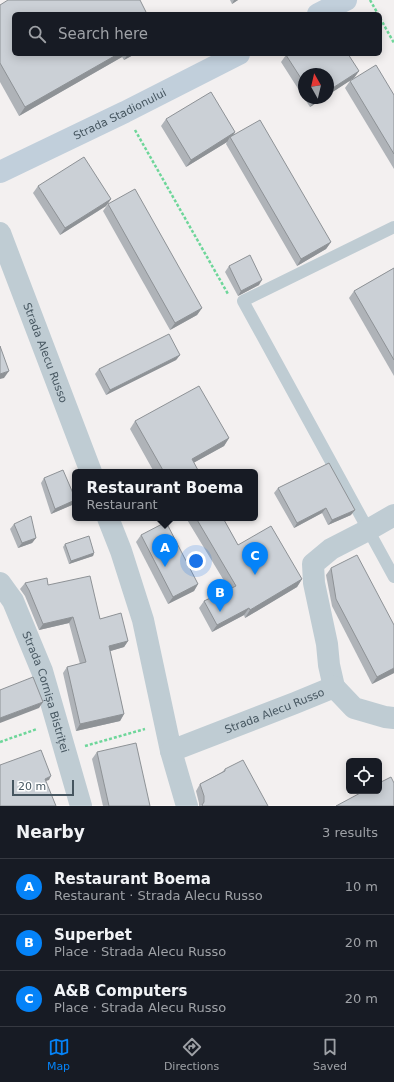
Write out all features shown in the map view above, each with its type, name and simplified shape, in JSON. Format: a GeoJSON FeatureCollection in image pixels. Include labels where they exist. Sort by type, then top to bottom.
{"type":"FeatureCollection","features":[{"type":"Feature","properties":{"kind":"street"},"geometry":{"type":"LineString","coordinates":[[322,12],[346,0]]}},
{"type":"Feature","properties":{"kind":"street","name":"Strada Stadionului"},"geometry":{"type":"LineString","coordinates":[[0,172],[125,112],[235,56]]}},
{"type":"Feature","properties":{"kind":"street","name":"Strada Alecu Russo"},"geometry":{"type":"LineString","coordinates":[[0,233],[90,469]]}},
{"type":"Feature","properties":{"kind":"street"},"geometry":{"type":"LineString","coordinates":[[334,687],[329,665],[327,644],[314,584],[313,564],[331,548],[368,530],[394,515]]}},
{"type":"Feature","properties":{"kind":"street"},"geometry":{"type":"LineString","coordinates":[[109,521],[121,551],[143,620],[171,751],[187,806]]}},
{"type":"Feature","properties":{"kind":"street","name":"Strada Cornișa Bistriței"},"geometry":{"type":"LineString","coordinates":[[0,583],[13,601],[42,671],[81,806]]}},
{"type":"Feature","properties":{"kind":"street","name":"Strada Alecu Russo"},"geometry":{"type":"LineString","coordinates":[[171,751],[334,687],[354,708],[385,717],[394,718]]}},
{"type":"Feature","properties":{"kind":"lane"},"geometry":{"type":"LineString","coordinates":[[394,227],[243,301],[394,577]]}},
{"type":"Feature","properties":{"kind":"path"},"geometry":{"type":"LineString","coordinates":[[370,0],[377,12]]}},
{"type":"Feature","properties":{"kind":"path"},"geometry":{"type":"LineString","coordinates":[[382,22],[394,43]]}},
{"type":"Feature","properties":{"kind":"path"},"geometry":{"type":"LineString","coordinates":[[125,112],[228,295],[243,301]]}},
{"type":"Feature","properties":{"kind":"path"},"geometry":{"type":"LineString","coordinates":[[0,742],[57,723]]}},
{"type":"Feature","properties":{"kind":"path"},"geometry":{"type":"LineString","coordinates":[[65,752],[165,723]]}},
{"type":"Feature","properties":{"kind":"building"},"geometry":{"type":"Polygon","coordinates":[[[8,0],[140,0],[146,12],[12,12],[12,56],[114,56],[25,107],[0,63],[0,5],[8,0]]]}},
{"type":"Feature","properties":{"kind":"building"},"geometry":{"type":"Polygon","coordinates":[[[287,56],[349,56],[359,71],[334,87],[334,68],[298,68],[298,74],[287,56]]]}},
{"type":"Feature","properties":{"kind":"building"},"geometry":{"type":"Polygon","coordinates":[[[376,65],[394,95],[394,154],[350,81],[376,65]]]}},
{"type":"Feature","properties":{"kind":"building"},"geometry":{"type":"Polygon","coordinates":[[[211,92],[235,132],[191,160],[166,119],[211,92]]]}},
{"type":"Feature","properties":{"kind":"building"},"geometry":{"type":"Polygon","coordinates":[[[260,120],[331,242],[301,259],[230,137],[260,120]]]}},
{"type":"Feature","properties":{"kind":"building"},"geometry":{"type":"Polygon","coordinates":[[[84,157],[111,199],[65,228],[38,186],[84,157]]]}},
{"type":"Feature","properties":{"kind":"building"},"geometry":{"type":"Polygon","coordinates":[[[135,189],[202,308],[175,323],[108,204],[135,189]]]}},
{"type":"Feature","properties":{"kind":"building"},"geometry":{"type":"Polygon","coordinates":[[[250,255],[262,280],[241,291],[229,266],[250,255]]]}},
{"type":"Feature","properties":{"kind":"building"},"geometry":{"type":"Polygon","coordinates":[[[394,268],[394,360],[354,291],[394,268]]]}},
{"type":"Feature","properties":{"kind":"building"},"geometry":{"type":"Polygon","coordinates":[[[169,334],[180,355],[110,390],[99,369],[169,334]]]}},
{"type":"Feature","properties":{"kind":"building"},"geometry":{"type":"Polygon","coordinates":[[[0,346],[9,371],[0,374],[0,346]]]}},
{"type":"Feature","properties":{"kind":"building"},"geometry":{"type":"Polygon","coordinates":[[[199,386],[229,438],[192,459],[197,469],[162,469],[135,421],[199,386]]]}},
{"type":"Feature","properties":{"kind":"building"},"geometry":{"type":"Polygon","coordinates":[[[329,463],[355,510],[332,520],[326,508],[297,523],[278,488],[329,463]]]}},
{"type":"Feature","properties":{"kind":"building"},"geometry":{"type":"Polygon","coordinates":[[[63,470],[72,491],[72,501],[55,509],[44,478],[63,470]]]}},
{"type":"Feature","properties":{"kind":"building"},"geometry":{"type":"Polygon","coordinates":[[[31,516],[36,538],[22,543],[14,524],[31,516]]]}},
{"type":"Feature","properties":{"kind":"building"},"geometry":{"type":"Polygon","coordinates":[[[198,521],[225,521],[238,545],[271,526],[302,579],[250,610],[249,608],[217,625],[204,601],[236,586],[198,521]]]}},
{"type":"Feature","properties":{"kind":"building"},"geometry":{"type":"Polygon","coordinates":[[[166,522],[198,584],[173,597],[141,535],[166,522]]]}},
{"type":"Feature","properties":{"kind":"building"},"geometry":{"type":"Polygon","coordinates":[[[89,536],[94,553],[71,561],[65,544],[89,536]]]}},
{"type":"Feature","properties":{"kind":"building"},"geometry":{"type":"Polygon","coordinates":[[[357,555],[394,625],[394,668],[377,677],[336,599],[331,568],[357,555]]]}},
{"type":"Feature","properties":{"kind":"building"},"geometry":{"type":"Polygon","coordinates":[[[90,576],[100,619],[121,613],[128,641],[109,646],[124,714],[80,724],[67,667],[86,662],[73,617],[43,624],[25,583],[47,578],[48,585],[90,576]]]}},
{"type":"Feature","properties":{"kind":"building"},"geometry":{"type":"Polygon","coordinates":[[[33,677],[43,702],[0,718],[0,690],[33,677]]]}},
{"type":"Feature","properties":{"kind":"building"},"geometry":{"type":"Polygon","coordinates":[[[136,743],[150,806],[109,806],[97,752],[136,743]]]}},
{"type":"Feature","properties":{"kind":"building"},"geometry":{"type":"Polygon","coordinates":[[[41,750],[51,776],[45,779],[56,806],[0,806],[0,765],[41,750]]]}},
{"type":"Feature","properties":{"kind":"building"},"geometry":{"type":"Polygon","coordinates":[[[243,760],[268,806],[203,806],[204,796],[200,784],[243,760]]]}},
{"type":"Feature","properties":{"kind":"building"},"geometry":{"type":"Polygon","coordinates":[[[391,777],[394,783],[394,806],[336,806],[358,794],[382,794],[382,782],[391,777]]]}},
{"type":"Feature","properties":{"kind":"place","name":"Restaurant Boema"},"geometry":{"type":"Point","coordinates":[165,567]}},
{"type":"Feature","properties":{"kind":"place","name":"A&B Computers"},"geometry":{"type":"Point","coordinates":[255,575]}},
{"type":"Feature","properties":{"kind":"place","name":"Superbet"},"geometry":{"type":"Point","coordinates":[220,612]}}]}
